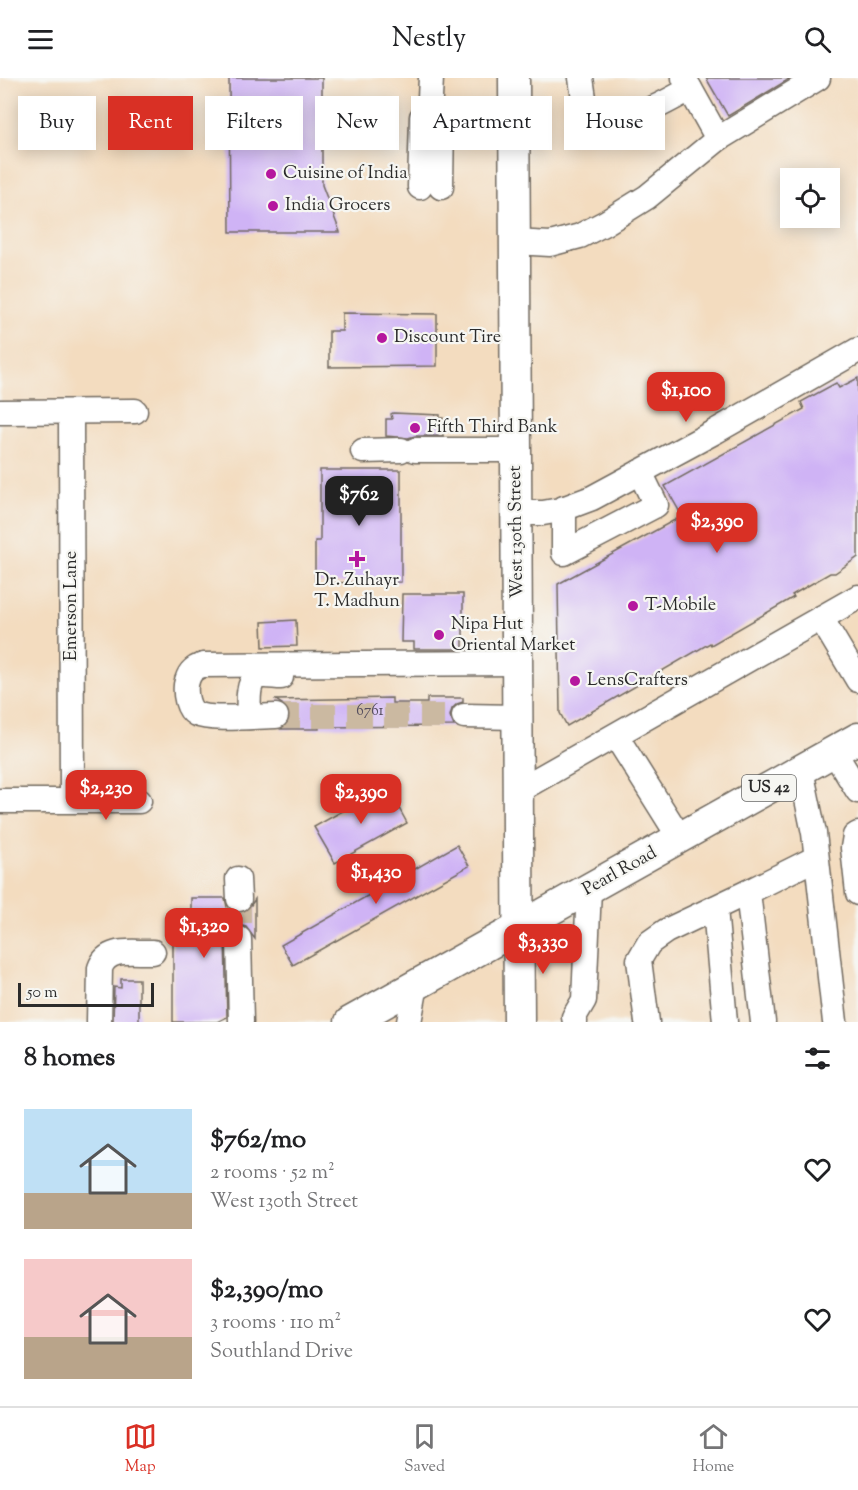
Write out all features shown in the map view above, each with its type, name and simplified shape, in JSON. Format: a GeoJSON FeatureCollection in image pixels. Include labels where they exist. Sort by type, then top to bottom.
{"type":"FeatureCollection","features":[{"type":"Feature","properties":{"kind":"main road","name":"West 130th Street"},"geometry":{"type":"LineString","coordinates":[[514,78],[519,1022]]}},
{"type":"Feature","properties":{"kind":"main road","name":"Pearl Road"},"geometry":{"type":"LineString","coordinates":[[350,1022],[846,745]]}},
{"type":"Feature","properties":{"kind":"street"},"geometry":{"type":"LineString","coordinates":[[430,78],[430,187]]}},
{"type":"Feature","properties":{"kind":"street"},"geometry":{"type":"LineString","coordinates":[[581,78],[585,105],[603,116],[636,115],[654,108],[687,84],[718,139]]}},
{"type":"Feature","properties":{"kind":"street"},"geometry":{"type":"LineString","coordinates":[[515,242],[550,244],[580,236],[596,228],[647,197],[718,139],[818,78]]}},
{"type":"Feature","properties":{"kind":"street"},"geometry":{"type":"LineString","coordinates":[[517,513],[543,513],[592,498],[858,350]]}},
{"type":"Feature","properties":{"kind":"street"},"geometry":{"type":"LineString","coordinates":[[0,412],[135,411]]}},
{"type":"Feature","properties":{"kind":"street","name":"Emerson Lane"},"geometry":{"type":"LineString","coordinates":[[71,412],[72,800]]}},
{"type":"Feature","properties":{"kind":"street"},"geometry":{"type":"LineString","coordinates":[[363,451],[516,450]]}},
{"type":"Feature","properties":{"kind":"street"},"geometry":{"type":"LineString","coordinates":[[564,508],[564,553],[656,505],[639,472]]}},
{"type":"Feature","properties":{"kind":"street"},"geometry":{"type":"LineString","coordinates":[[519,790],[858,597]]}},
{"type":"Feature","properties":{"kind":"street"},"geometry":{"type":"LineString","coordinates":[[821,618],[858,680]]}},
{"type":"Feature","properties":{"kind":"street"},"geometry":{"type":"LineString","coordinates":[[276,716],[209,717],[193,712],[186,693],[188,676],[192,669],[203,665],[518,663]]}},
{"type":"Feature","properties":{"kind":"street"},"geometry":{"type":"LineString","coordinates":[[249,717],[251,684],[257,677],[352,677],[367,673],[382,664]]}},
{"type":"Feature","properties":{"kind":"street"},"geometry":{"type":"LineString","coordinates":[[464,716],[518,717]]}},
{"type":"Feature","properties":{"kind":"street"},"geometry":{"type":"LineString","coordinates":[[616,735],[680,838]]}},
{"type":"Feature","properties":{"kind":"street"},"geometry":{"type":"LineString","coordinates":[[846,745],[858,791]]}},
{"type":"Feature","properties":{"kind":"street"},"geometry":{"type":"LineString","coordinates":[[801,770],[814,833],[835,1022]]}},
{"type":"Feature","properties":{"kind":"street"},"geometry":{"type":"LineString","coordinates":[[0,801],[139,801]]}},
{"type":"Feature","properties":{"kind":"street"},"geometry":{"type":"LineString","coordinates":[[858,834],[855,836],[853,848],[858,893]]}},
{"type":"Feature","properties":{"kind":"street"},"geometry":{"type":"LineString","coordinates":[[647,1022],[639,960],[649,943],[666,931],[816,858]]}},
{"type":"Feature","properties":{"kind":"street"},"geometry":{"type":"LineString","coordinates":[[575,1022],[574,1017],[584,1000],[589,889]]}},
{"type":"Feature","properties":{"kind":"street"},"geometry":{"type":"LineString","coordinates":[[748,892],[763,1022]]}},
{"type":"Feature","properties":{"kind":"street"},"geometry":{"type":"LineString","coordinates":[[715,908],[725,1022]]}},
{"type":"Feature","properties":{"kind":"street"},"geometry":{"type":"LineString","coordinates":[[239,939],[241,1022]]}},
{"type":"Feature","properties":{"kind":"street"},"geometry":{"type":"LineString","coordinates":[[99,1022],[100,968],[103,960],[112,953],[153,952]]}},
{"type":"Feature","properties":{"kind":"street"},"geometry":{"type":"LineString","coordinates":[[409,1022],[416,986]]}},
{"type":"Feature","properties":{"kind":"building"},"geometry":{"type":"Polygon","coordinates":[[[229,78],[322,78],[322,96],[315,96],[315,150],[322,150],[322,185],[340,232],[230,232],[229,150],[303,150],[303,96],[229,96],[229,78]]]}},
{"type":"Feature","properties":{"kind":"building"},"geometry":{"type":"Polygon","coordinates":[[[706,78],[791,78],[728,116],[706,78]]]}},
{"type":"Feature","properties":{"kind":"building"},"geometry":{"type":"Polygon","coordinates":[[[342,313],[437,314],[437,366],[329,367],[329,331],[342,331],[342,313]]]}},
{"type":"Feature","properties":{"kind":"building"},"geometry":{"type":"Polygon","coordinates":[[[858,378],[858,557],[835,573],[830,573],[792,595],[794,597],[567,726],[560,713],[558,584],[682,516],[665,486],[804,409],[801,402],[836,383],[839,388],[858,378]]]}},
{"type":"Feature","properties":{"kind":"building"},"geometry":{"type":"Polygon","coordinates":[[[391,414],[440,415],[440,418],[443,418],[443,436],[408,438],[386,436],[386,419],[392,419],[391,414]]]}},
{"type":"Feature","properties":{"kind":"building"},"geometry":{"type":"Polygon","coordinates":[[[320,470],[401,470],[401,582],[315,583],[315,541],[320,541],[320,470]]]}},
{"type":"Feature","properties":{"kind":"building"},"geometry":{"type":"Polygon","coordinates":[[[402,594],[463,594],[463,649],[414,649],[414,642],[401,642],[402,594]]]}},
{"type":"Feature","properties":{"kind":"building"},"geometry":{"type":"Polygon","coordinates":[[[296,620],[297,646],[263,647],[262,622],[296,620]]]}},
{"type":"Feature","properties":{"kind":"building"},"geometry":{"type":"Polygon","coordinates":[[[392,698],[392,703],[427,703],[427,698],[463,698],[463,702],[452,709],[450,716],[454,726],[281,729],[288,723],[290,715],[288,708],[276,700],[392,698]]]}},
{"type":"Feature","properties":{"kind":"building"},"geometry":{"type":"Polygon","coordinates":[[[387,786],[407,823],[335,863],[314,827],[387,786]]]}},
{"type":"Feature","properties":{"kind":"building"},"geometry":{"type":"Polygon","coordinates":[[[457,845],[469,866],[293,965],[281,945],[457,845]]]}},
{"type":"Feature","properties":{"kind":"building"},"geometry":{"type":"Polygon","coordinates":[[[191,898],[225,898],[227,907],[239,913],[247,911],[255,899],[255,939],[246,927],[239,925],[232,927],[226,933],[227,1017],[217,1022],[173,1022],[173,914],[191,914],[191,898]]]}},
{"type":"Feature","properties":{"kind":"building"},"geometry":{"type":"Polygon","coordinates":[[[121,979],[139,979],[139,1022],[113,1022],[114,987],[121,988],[121,979]]]}},
{"type":"Feature","properties":{"kind":"tunnel"},"geometry":{"type":"LineString","coordinates":[[276,716],[464,716]]}},
{"type":"Feature","properties":{"kind":"tunnel"},"geometry":{"type":"LineString","coordinates":[[239,899],[239,939]]}},
{"type":"Feature","properties":{"kind":"place","name":"Cuisine of India"},"geometry":{"type":"Point","coordinates":[271,174]}},
{"type":"Feature","properties":{"kind":"place","name":"India Grocers"},"geometry":{"type":"Point","coordinates":[273,206]}},
{"type":"Feature","properties":{"kind":"place","name":"Discount Tire"},"geometry":{"type":"Point","coordinates":[382,338]}},
{"type":"Feature","properties":{"kind":"place","name":"Fifth Third Bank"},"geometry":{"type":"Point","coordinates":[415,428]}},
{"type":"Feature","properties":{"kind":"place","name":"Dr. Zuhayr T. Madhun"},"geometry":{"type":"Point","coordinates":[357,559]}},
{"type":"Feature","properties":{"kind":"place","name":"T-Mobile"},"geometry":{"type":"Point","coordinates":[633,606]}},
{"type":"Feature","properties":{"kind":"place","name":"Nipa Hut Oriental Market"},"geometry":{"type":"Point","coordinates":[439,635]}},
{"type":"Feature","properties":{"kind":"place","name":"LensCrafters"},"geometry":{"type":"Point","coordinates":[575,681]}}]}
